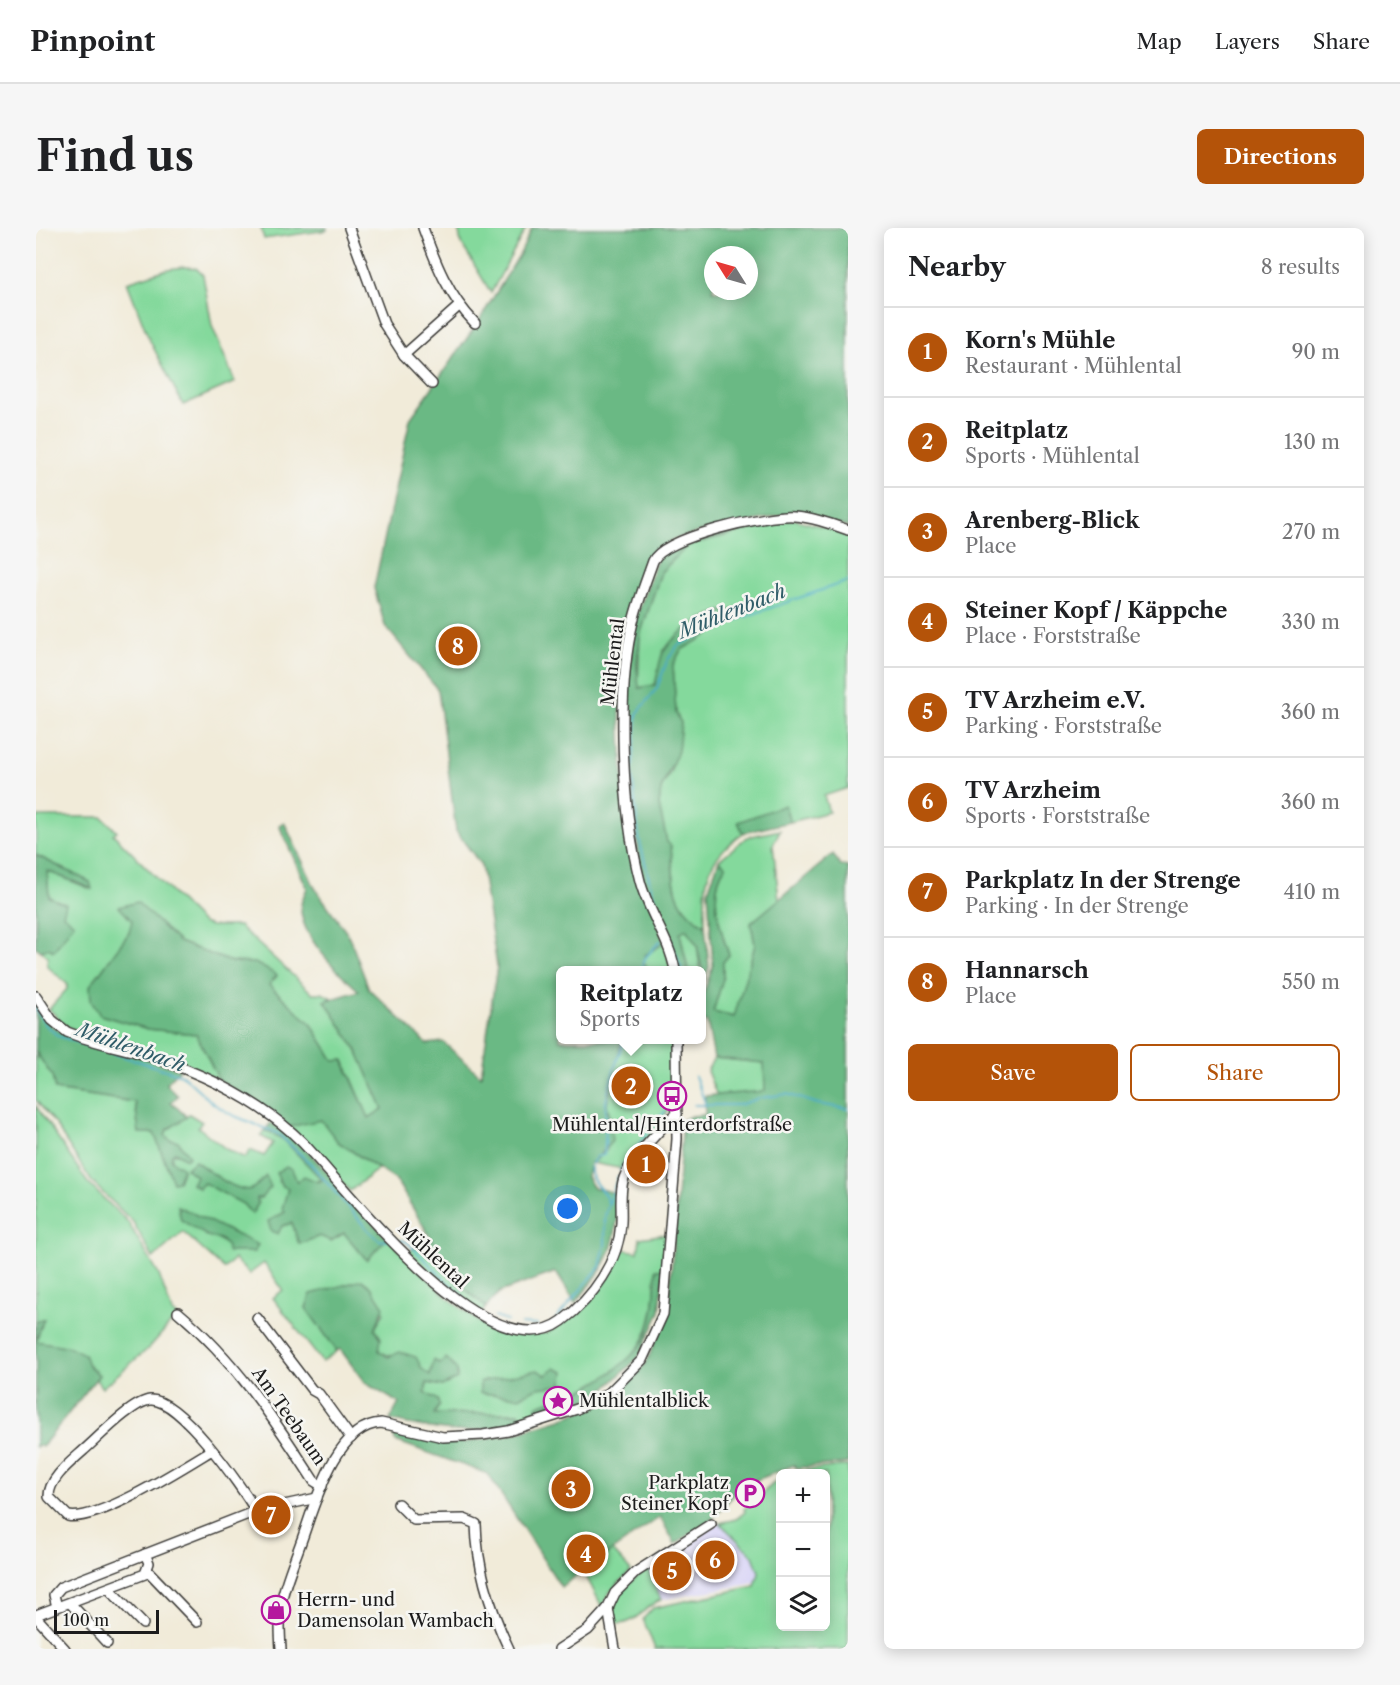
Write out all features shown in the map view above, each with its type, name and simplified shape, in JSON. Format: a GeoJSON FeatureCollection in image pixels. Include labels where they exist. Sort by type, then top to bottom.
{"type":"FeatureCollection","features":[{"type":"Feature","properties":{"kind":"street"},"geometry":{"type":"LineString","coordinates":[[349,228],[384,324],[404,355],[432,384]]}},
{"type":"Feature","properties":{"kind":"street"},"geometry":{"type":"LineString","coordinates":[[423,228],[440,273],[459,306],[475,323]]}},
{"type":"Feature","properties":{"kind":"street"},"geometry":{"type":"LineString","coordinates":[[404,355],[459,306]]}},
{"type":"Feature","properties":{"kind":"street","name":"Mühlental"},"geometry":{"type":"LineString","coordinates":[[674,966],[670,951],[640,884],[629,822],[626,789],[624,684],[633,621],[653,561],[658,552],[675,541],[777,518],[796,516],[848,530]]}},
{"type":"Feature","properties":{"kind":"street","name":"Mühlental"},"geometry":{"type":"LineString","coordinates":[[36,996],[49,1017],[67,1032],[185,1067],[260,1108],[296,1137],[363,1211],[440,1286],[472,1312],[514,1328],[541,1329],[557,1324],[579,1305],[603,1276],[618,1245],[626,1175],[669,1120],[677,1114]]}},
{"type":"Feature","properties":{"kind":"street"},"geometry":{"type":"LineString","coordinates":[[281,1649],[281,1604],[322,1486],[330,1468],[351,1438],[371,1424],[381,1423],[443,1437],[483,1436],[559,1414],[609,1393],[642,1360],[663,1314],[677,1114],[676,1044]]}},
{"type":"Feature","properties":{"kind":"street","name":"Am Teebaum"},"geometry":{"type":"LineString","coordinates":[[178,1312],[198,1329],[248,1383],[314,1481],[322,1486]]}},
{"type":"Feature","properties":{"kind":"street"},"geometry":{"type":"LineString","coordinates":[[256,1318],[312,1390],[319,1394],[351,1438]]}},
{"type":"Feature","properties":{"kind":"street"},"geometry":{"type":"LineString","coordinates":[[212,1450],[144,1490],[82,1517],[68,1516],[50,1497],[50,1487],[76,1458],[111,1426],[149,1400],[161,1402],[172,1408],[212,1450],[237,1480],[255,1510]]}},
{"type":"Feature","properties":{"kind":"street"},"geometry":{"type":"LineString","coordinates":[[57,1607],[54,1596],[61,1587],[255,1510],[317,1498]]}},
{"type":"Feature","properties":{"kind":"street"},"geometry":{"type":"LineString","coordinates":[[300,1502],[312,1515]]}},
{"type":"Feature","properties":{"kind":"street"},"geometry":{"type":"LineString","coordinates":[[398,1504],[414,1520],[464,1519],[476,1524],[477,1550],[485,1589],[493,1615],[509,1649]]}},
{"type":"Feature","properties":{"kind":"street"},"geometry":{"type":"LineString","coordinates":[[559,1649],[583,1635],[608,1608],[615,1593],[636,1572],[711,1524]]}},
{"type":"Feature","properties":{"kind":"street"},"geometry":{"type":"LineString","coordinates":[[145,1554],[148,1571],[197,1622]]}},
{"type":"Feature","properties":{"kind":"street"},"geometry":{"type":"LineString","coordinates":[[65,1649],[36,1616],[109,1589],[148,1571]]}},
{"type":"Feature","properties":{"kind":"street"},"geometry":{"type":"LineString","coordinates":[[109,1589],[143,1624]]}},
{"type":"Feature","properties":{"kind":"street"},"geometry":{"type":"LineString","coordinates":[[70,1603],[107,1643]]}},
{"type":"Feature","properties":{"kind":"street"},"geometry":{"type":"LineString","coordinates":[[608,1608],[615,1649]]}},
{"type":"Feature","properties":{"kind":"shaded area"},"geometry":{"type":"Polygon","coordinates":[[[720,1523],[753,1556],[759,1572],[755,1583],[661,1600],[648,1567],[720,1523]]]}},
{"type":"Feature","properties":{"kind":"green space"},"geometry":{"type":"Polygon","coordinates":[[[261,228],[327,228],[327,230],[264,239],[261,228]]]}},
{"type":"Feature","properties":{"kind":"green space"},"geometry":{"type":"Polygon","coordinates":[[[458,228],[526,228],[491,293],[461,243],[458,228]]]}},
{"type":"Feature","properties":{"kind":"green space"},"geometry":{"type":"Polygon","coordinates":[[[532,228],[848,228],[848,527],[793,513],[699,532],[672,540],[653,553],[630,622],[619,692],[625,818],[664,943],[645,955],[646,966],[556,966],[556,1044],[621,1044],[607,1104],[612,1141],[593,1163],[590,1163],[587,1177],[593,1187],[619,1194],[616,1228],[604,1265],[575,1303],[556,1272],[500,1292],[486,1307],[457,1282],[396,1180],[338,1142],[321,1120],[289,1127],[219,1080],[196,1034],[148,1029],[100,1015],[91,1001],[90,986],[129,933],[132,921],[119,907],[137,902],[179,942],[231,962],[255,963],[277,975],[269,985],[311,1024],[334,1061],[343,1060],[369,1118],[383,1109],[358,1052],[325,1001],[359,991],[321,953],[306,929],[301,906],[307,888],[279,825],[284,822],[315,888],[349,936],[369,989],[427,1044],[443,1042],[481,1076],[497,966],[481,865],[456,831],[438,690],[385,626],[374,588],[410,419],[477,324],[520,254],[532,228]]]}},
{"type":"Feature","properties":{"kind":"green space"},"geometry":{"type":"Polygon","coordinates":[[[196,268],[203,275],[212,326],[235,382],[183,405],[149,339],[127,282],[168,269],[196,268]]]}},
{"type":"Feature","properties":{"kind":"green space"},"geometry":{"type":"Polygon","coordinates":[[[793,519],[848,533],[848,788],[824,796],[829,812],[790,822],[785,806],[739,822],[743,833],[720,853],[709,873],[705,896],[705,925],[686,910],[676,892],[671,846],[667,843],[659,805],[661,789],[671,771],[681,723],[676,713],[673,665],[681,650],[748,611],[721,611],[689,626],[663,651],[655,685],[638,688],[640,635],[661,572],[688,545],[793,519]]]}},
{"type":"Feature","properties":{"kind":"green space"},"geometry":{"type":"Polygon","coordinates":[[[762,524],[688,545],[661,572],[640,635],[637,665],[639,688],[655,685],[663,652],[682,632],[714,614],[726,611],[749,611],[681,650],[673,665],[676,713],[681,723],[678,751],[661,789],[659,805],[667,842],[671,846],[676,892],[686,910],[705,925],[709,967],[706,975],[706,966],[701,966],[697,945],[686,929],[680,933],[687,966],[676,966],[643,883],[633,815],[627,691],[635,621],[658,556],[674,545],[744,525],[762,524]]]}},
{"type":"Feature","properties":{"kind":"green space"},"geometry":{"type":"Polygon","coordinates":[[[785,805],[790,822],[743,833],[738,822],[785,805]]]}},
{"type":"Feature","properties":{"kind":"green space"},"geometry":{"type":"Polygon","coordinates":[[[36,817],[102,817],[117,831],[113,834],[202,923],[211,926],[239,926],[312,993],[322,993],[332,998],[325,1001],[358,1052],[383,1109],[369,1118],[344,1060],[334,1061],[311,1024],[269,985],[277,976],[255,963],[231,962],[179,942],[137,903],[129,933],[90,986],[100,1015],[148,1029],[196,1034],[219,1080],[181,1061],[67,1027],[49,1009],[67,989],[67,984],[47,966],[48,957],[41,951],[49,948],[53,951],[63,915],[49,897],[47,871],[91,889],[90,882],[36,855],[36,817]]]}},
{"type":"Feature","properties":{"kind":"green space"},"geometry":{"type":"Polygon","coordinates":[[[780,830],[773,845],[779,900],[751,923],[755,945],[735,1017],[713,1012],[723,979],[723,962],[729,955],[717,909],[717,886],[726,866],[719,860],[747,837],[780,830]]]}},
{"type":"Feature","properties":{"kind":"green space"},"geometry":{"type":"Polygon","coordinates":[[[833,854],[841,866],[848,866],[848,1463],[796,1468],[794,1465],[776,1469],[776,1472],[742,1486],[711,1520],[675,1544],[660,1517],[561,1587],[488,1474],[395,1441],[392,1429],[438,1440],[464,1442],[509,1435],[561,1419],[612,1399],[646,1363],[668,1313],[683,1120],[691,1116],[705,1115],[705,1096],[765,1091],[764,1063],[714,1058],[706,1022],[706,986],[713,966],[708,891],[719,860],[726,866],[717,886],[717,909],[729,955],[723,962],[723,979],[713,1012],[734,1017],[755,945],[751,923],[833,854]]]}},
{"type":"Feature","properties":{"kind":"green space"},"geometry":{"type":"Polygon","coordinates":[[[36,855],[90,882],[92,889],[47,871],[49,897],[66,904],[63,915],[74,923],[54,951],[49,948],[41,951],[36,947],[36,855]]]}},
{"type":"Feature","properties":{"kind":"green space"},"geometry":{"type":"Polygon","coordinates":[[[686,929],[697,945],[700,966],[687,966],[680,933],[686,929]]]}},
{"type":"Feature","properties":{"kind":"green space"},"geometry":{"type":"Polygon","coordinates":[[[664,943],[670,966],[646,966],[645,955],[664,943]]]}},
{"type":"Feature","properties":{"kind":"green space"},"geometry":{"type":"Polygon","coordinates":[[[36,1001],[52,1026],[62,1032],[180,1069],[166,1084],[178,1096],[171,1102],[187,1117],[167,1130],[165,1135],[170,1140],[178,1141],[189,1156],[186,1159],[175,1152],[172,1154],[171,1160],[183,1168],[178,1181],[173,1182],[154,1133],[139,1133],[135,1102],[55,1090],[52,1076],[36,1052],[36,1001]]]}},
{"type":"Feature","properties":{"kind":"green space"},"geometry":{"type":"Polygon","coordinates":[[[621,1044],[673,1044],[673,1091],[667,1113],[654,1133],[623,1169],[593,1163],[607,1150],[611,1121],[607,1104],[621,1044]]]}},
{"type":"Feature","properties":{"kind":"green space"},"geometry":{"type":"Polygon","coordinates":[[[36,1052],[52,1076],[55,1090],[135,1102],[139,1133],[154,1133],[173,1182],[172,1154],[180,1154],[165,1135],[167,1130],[189,1114],[202,1122],[198,1127],[226,1149],[245,1158],[250,1150],[264,1156],[273,1143],[261,1136],[265,1131],[274,1134],[290,1144],[323,1180],[297,1182],[294,1175],[278,1181],[282,1186],[288,1187],[285,1212],[280,1216],[282,1226],[292,1223],[299,1244],[320,1236],[331,1241],[344,1233],[367,1260],[387,1238],[447,1297],[479,1322],[527,1335],[547,1333],[568,1320],[613,1267],[621,1249],[638,1252],[640,1238],[667,1234],[664,1269],[656,1270],[654,1302],[646,1334],[633,1355],[613,1372],[602,1380],[568,1396],[537,1406],[538,1416],[523,1421],[519,1413],[434,1414],[439,1406],[425,1392],[428,1382],[442,1386],[440,1364],[434,1361],[430,1375],[379,1351],[375,1329],[384,1312],[371,1287],[362,1280],[311,1294],[306,1308],[337,1351],[322,1362],[273,1298],[283,1290],[264,1263],[249,1274],[234,1259],[224,1269],[183,1232],[153,1258],[133,1222],[92,1182],[55,1124],[36,1100],[36,1052]],[[195,1161],[188,1170],[196,1176],[199,1188],[203,1182],[243,1204],[247,1209],[256,1200],[266,1176],[255,1187],[245,1190],[222,1180],[195,1161]],[[178,1207],[226,1245],[258,1245],[246,1240],[178,1207]]]}},
{"type":"Feature","properties":{"kind":"green space"},"geometry":{"type":"Polygon","coordinates":[[[714,1058],[765,1063],[765,1092],[717,1096],[707,1071],[714,1058]]]}},
{"type":"Feature","properties":{"kind":"green space"},"geometry":{"type":"Polygon","coordinates":[[[36,1106],[88,1183],[128,1222],[159,1275],[172,1312],[177,1316],[149,1348],[102,1388],[96,1380],[99,1375],[70,1347],[36,1341],[43,1320],[36,1322],[36,1106]]]}},
{"type":"Feature","properties":{"kind":"green space"},"geometry":{"type":"Polygon","coordinates":[[[321,1119],[338,1142],[378,1169],[350,1191],[289,1127],[321,1119]]]}},
{"type":"Feature","properties":{"kind":"green space"},"geometry":{"type":"Polygon","coordinates":[[[271,1122],[305,1148],[387,1238],[367,1260],[344,1233],[331,1241],[320,1236],[299,1244],[292,1223],[282,1226],[278,1234],[271,1231],[268,1221],[285,1212],[282,1209],[288,1188],[282,1186],[276,1173],[286,1166],[292,1169],[297,1182],[304,1176],[318,1182],[322,1180],[283,1139],[265,1131],[271,1122]]]}},
{"type":"Feature","properties":{"kind":"green space"},"geometry":{"type":"Polygon","coordinates":[[[195,1161],[238,1188],[251,1189],[266,1176],[271,1187],[261,1198],[257,1198],[258,1204],[252,1214],[243,1204],[204,1183],[199,1188],[192,1184],[196,1176],[186,1168],[195,1161]]]}},
{"type":"Feature","properties":{"kind":"green space"},"geometry":{"type":"Polygon","coordinates":[[[178,1206],[258,1245],[254,1252],[228,1252],[226,1245],[220,1239],[207,1236],[181,1220],[178,1206]]]}},
{"type":"Feature","properties":{"kind":"green space"},"geometry":{"type":"Polygon","coordinates":[[[431,1238],[457,1282],[486,1307],[481,1314],[461,1300],[408,1252],[431,1238]]]}},
{"type":"Feature","properties":{"kind":"green space"},"geometry":{"type":"Polygon","coordinates":[[[656,1269],[664,1269],[660,1312],[639,1357],[605,1389],[587,1400],[538,1416],[537,1406],[590,1386],[624,1363],[641,1344],[652,1318],[656,1269]]]}},
{"type":"Feature","properties":{"kind":"green space"},"geometry":{"type":"Polygon","coordinates":[[[362,1280],[371,1287],[384,1307],[375,1329],[381,1338],[379,1351],[388,1357],[400,1352],[416,1357],[422,1369],[430,1375],[434,1360],[440,1364],[446,1358],[457,1370],[457,1379],[442,1386],[427,1383],[425,1392],[438,1400],[439,1406],[434,1414],[519,1413],[523,1421],[487,1429],[456,1431],[390,1420],[399,1403],[365,1383],[340,1349],[337,1351],[306,1308],[311,1294],[362,1280]]]}},
{"type":"Feature","properties":{"kind":"green space"},"geometry":{"type":"Polygon","coordinates":[[[44,1319],[36,1341],[36,1322],[44,1319]]]}},
{"type":"Feature","properties":{"kind":"green space"},"geometry":{"type":"Polygon","coordinates":[[[36,1341],[70,1347],[84,1354],[88,1365],[99,1375],[42,1447],[39,1445],[36,1447],[36,1341]]]}},
{"type":"Feature","properties":{"kind":"green space"},"geometry":{"type":"Polygon","coordinates":[[[554,1368],[564,1372],[562,1385],[537,1388],[519,1397],[480,1393],[480,1382],[537,1370],[546,1375],[554,1368]]]}},
{"type":"Feature","properties":{"kind":"green space"},"geometry":{"type":"Polygon","coordinates":[[[848,1466],[848,1649],[655,1649],[643,1619],[653,1608],[755,1586],[759,1572],[753,1556],[720,1523],[736,1519],[745,1512],[744,1509],[776,1481],[776,1631],[830,1631],[830,1469],[817,1469],[848,1466]]]}},
{"type":"Feature","properties":{"kind":"green space"},"geometry":{"type":"Polygon","coordinates":[[[612,1550],[631,1571],[610,1592],[602,1607],[584,1572],[612,1550]]]}},
{"type":"Feature","properties":{"kind":"green space"},"geometry":{"type":"Polygon","coordinates":[[[648,1567],[661,1600],[633,1620],[621,1624],[613,1623],[612,1614],[617,1598],[648,1567]]]}},
{"type":"Feature","properties":{"kind":"waterway","name":"Mühlenbach"},"geometry":{"type":"LineString","coordinates":[[680,966],[655,903],[639,838],[632,774],[637,714],[657,688],[667,661],[678,645],[730,622],[848,581]]}},
{"type":"Feature","properties":{"kind":"waterway","name":"Mühlenbach"},"geometry":{"type":"LineString","coordinates":[[642,966],[646,957],[660,941]]}},
{"type":"Feature","properties":{"kind":"waterway","name":"Mühlenbach"},"geometry":{"type":"LineString","coordinates":[[36,1008],[44,1023],[58,1036],[182,1075],[214,1104],[232,1115],[277,1133],[310,1163],[368,1230],[379,1240],[387,1241]]}},
{"type":"Feature","properties":{"kind":"waterway","name":"Mühlenbach"},"geometry":{"type":"LineString","coordinates":[[592,1164],[596,1157],[604,1155],[607,1095],[623,1044]]}},
{"type":"Feature","properties":{"kind":"waterway","name":"Mühlenbach"},"geometry":{"type":"LineString","coordinates":[[694,1105],[706,1105],[695,1076]]}},
{"type":"Feature","properties":{"kind":"waterway"},"geometry":{"type":"LineString","coordinates":[[706,1105],[739,1105],[760,1098],[787,1094],[818,1104],[848,1109]]}},
{"type":"Feature","properties":{"kind":"waterway","name":"Mühlenbach"},"geometry":{"type":"LineString","coordinates":[[638,1145],[665,1111]]}},
{"type":"Feature","properties":{"kind":"waterway","name":"Mühlenbach"},"geometry":{"type":"LineString","coordinates":[[620,1171],[631,1154]]}},
{"type":"Feature","properties":{"kind":"waterway","name":"Mühlenbach"},"geometry":{"type":"LineString","coordinates":[[591,1167],[592,1178],[604,1193],[608,1203]]}},
{"type":"Feature","properties":{"kind":"waterway","name":"Mühlenbach"},"geometry":{"type":"LineString","coordinates":[[556,1319],[600,1267],[605,1245],[605,1216],[618,1176]]}},
{"type":"Feature","properties":{"kind":"waterway","name":"Mühlenbach"},"geometry":{"type":"LineString","coordinates":[[401,1240],[407,1242],[465,1299]]}},
{"type":"Feature","properties":{"kind":"waterway","name":"Mühlenbach"},"geometry":{"type":"LineString","coordinates":[[495,1317],[507,1321]]}},
{"type":"Feature","properties":{"kind":"waterway","name":"Mühlenbach"},"geometry":{"type":"LineString","coordinates":[[521,1324],[537,1325]]}},
{"type":"Feature","properties":{"kind":"place","name":"Hannarsch"},"geometry":{"type":"Point","coordinates":[458,646]}},
{"type":"Feature","properties":{"kind":"place","name":"Reitplatz"},"geometry":{"type":"Point","coordinates":[631,1086]}},
{"type":"Feature","properties":{"kind":"place","name":"Mühlental/Hinterdorfstraße"},"geometry":{"type":"Point","coordinates":[672,1096]}},
{"type":"Feature","properties":{"kind":"place","name":"Korn's Mühle"},"geometry":{"type":"Point","coordinates":[646,1164]}},
{"type":"Feature","properties":{"kind":"place","name":"Mühlentalblick"},"geometry":{"type":"Point","coordinates":[558,1401]}},
{"type":"Feature","properties":{"kind":"place","name":"Arenberg-Blick"},"geometry":{"type":"Point","coordinates":[571,1489]}},
{"type":"Feature","properties":{"kind":"place","name":"Parkplatz Steiner Kopf"},"geometry":{"type":"Point","coordinates":[750,1493]}},
{"type":"Feature","properties":{"kind":"place","name":"Parkplatz In der Strenge"},"geometry":{"type":"Point","coordinates":[271,1515]}},
{"type":"Feature","properties":{"kind":"place","name":"Steiner Kopf / Käppche"},"geometry":{"type":"Point","coordinates":[586,1554]}},
{"type":"Feature","properties":{"kind":"place","name":"TV Arzheim"},"geometry":{"type":"Point","coordinates":[715,1560]}},
{"type":"Feature","properties":{"kind":"place","name":"TV Arzheim e.V."},"geometry":{"type":"Point","coordinates":[672,1571]}},
{"type":"Feature","properties":{"kind":"place","name":"Herrn- und Damensolan Wambach"},"geometry":{"type":"Point","coordinates":[276,1610]}}]}
